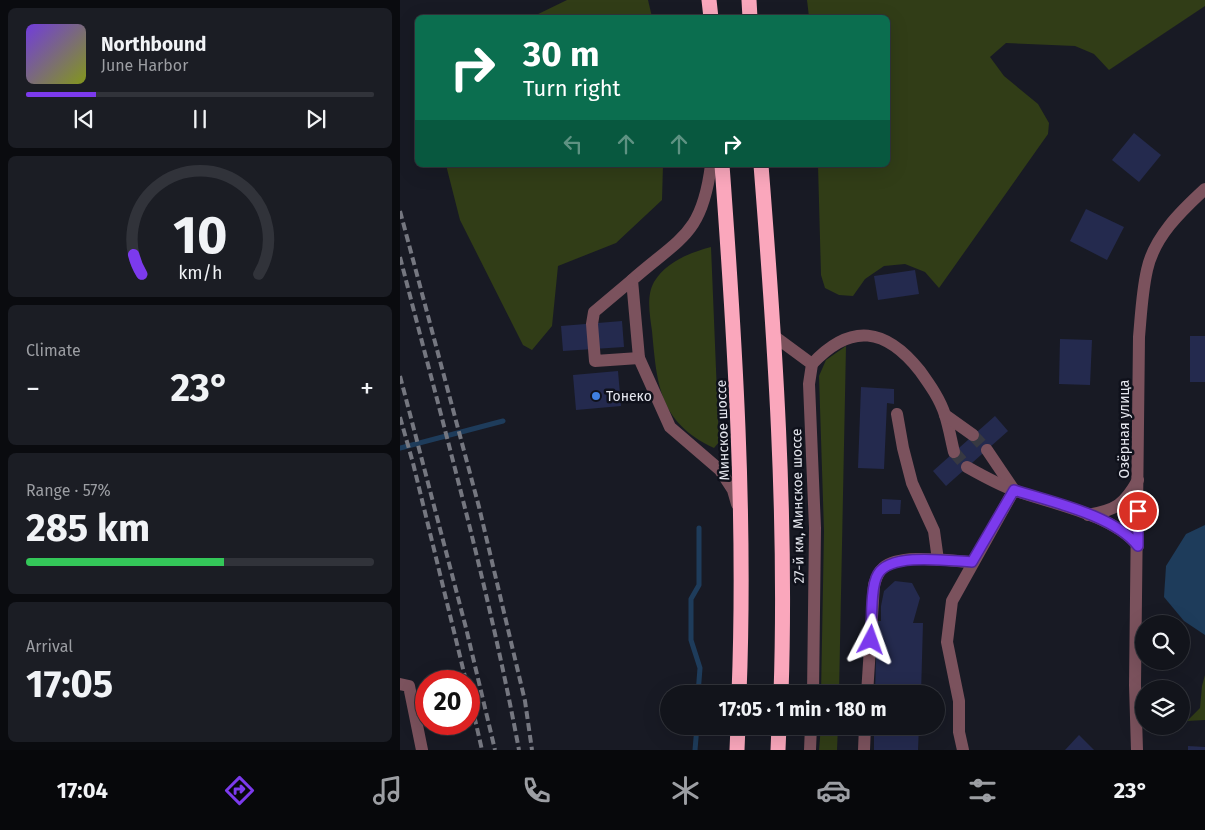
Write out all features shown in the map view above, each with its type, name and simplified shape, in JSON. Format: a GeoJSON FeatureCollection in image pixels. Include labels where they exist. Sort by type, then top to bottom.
{"type":"FeatureCollection","features":[{"type":"Feature","properties":{"kind":"highway"},"geometry":{"type":"LineString","coordinates":[[709,0],[711,15]]}},
{"type":"Feature","properties":{"kind":"highway"},"geometry":{"type":"LineString","coordinates":[[749,0],[750,15]]}},
{"type":"Feature","properties":{"kind":"highway","name":"Минское шоссе"},"geometry":{"type":"LineString","coordinates":[[722,167],[736,357],[743,522],[740,685]]}},
{"type":"Feature","properties":{"kind":"highway"},"geometry":{"type":"LineString","coordinates":[[761,167],[774,336],[781,489],[781,685]]}},
{"type":"Feature","properties":{"kind":"highway"},"geometry":{"type":"LineString","coordinates":[[737,750],[738,735]]}},
{"type":"Feature","properties":{"kind":"street"},"geometry":{"type":"LineString","coordinates":[[639,358],[595,361],[592,324],[594,312],[682,240],[694,226],[708,192],[711,167]]}},
{"type":"Feature","properties":{"kind":"street","name":"Озёрная улица"},"geometry":{"type":"LineString","coordinates":[[1137,750],[1139,337],[1147,269],[1161,237],[1181,212],[1205,189]]}},
{"type":"Feature","properties":{"kind":"street"},"geometry":{"type":"LineString","coordinates":[[632,280],[639,358],[670,427],[720,470],[733,490],[743,522]]}},
{"type":"Feature","properties":{"kind":"street"},"geometry":{"type":"LineString","coordinates":[[774,336],[812,364],[826,349],[849,337],[876,336],[890,341],[907,355],[932,387],[945,414],[954,452]]}},
{"type":"Feature","properties":{"kind":"street","name":"27-й км, Минское шоссе"},"geometry":{"type":"LineString","coordinates":[[812,364],[809,384],[815,528],[812,685]]}},
{"type":"Feature","properties":{"kind":"street"},"geometry":{"type":"LineString","coordinates":[[897,414],[910,476],[934,532],[938,560]]}},
{"type":"Feature","properties":{"kind":"street"},"geometry":{"type":"LineString","coordinates":[[945,414],[973,435]]}},
{"type":"Feature","properties":{"kind":"street"},"geometry":{"type":"LineString","coordinates":[[986,450],[1014,490]]}},
{"type":"Feature","properties":{"kind":"street"},"geometry":{"type":"LineString","coordinates":[[967,468],[1014,490],[1111,524],[1130,536],[1138,546]]}},
{"type":"Feature","properties":{"kind":"street"},"geometry":{"type":"LineString","coordinates":[[1088,515],[1110,511],[1121,505],[1138,480]]}},
{"type":"Feature","properties":{"kind":"street"},"geometry":{"type":"LineString","coordinates":[[963,750],[959,732],[959,701],[947,642],[952,601],[972,562],[1014,490]]}},
{"type":"Feature","properties":{"kind":"street"},"geometry":{"type":"LineString","coordinates":[[868,685],[874,585],[877,574],[884,567],[891,564],[917,559],[972,562]]}},
{"type":"Feature","properties":{"kind":"street"},"geometry":{"type":"LineString","coordinates":[[400,684],[409,686],[422,750]]}},
{"type":"Feature","properties":{"kind":"street"},"geometry":{"type":"LineString","coordinates":[[810,750],[811,735]]}},
{"type":"Feature","properties":{"kind":"street"},"geometry":{"type":"LineString","coordinates":[[864,750],[865,735]]}},
{"type":"Feature","properties":{"kind":"green space"},"geometry":{"type":"Polygon","coordinates":[[[567,0],[648,0],[652,15],[536,15],[567,0]]]}},
{"type":"Feature","properties":{"kind":"green space"},"geometry":{"type":"Polygon","coordinates":[[[807,0],[1205,0],[1205,6],[1109,70],[1094,54],[1075,46],[1006,43],[990,57],[1004,76],[1038,104],[1049,123],[1048,134],[939,288],[925,272],[905,264],[884,266],[865,279],[853,296],[839,295],[825,288],[821,275],[818,167],[890,167],[890,15],[809,15],[807,0]]]}},
{"type":"Feature","properties":{"kind":"green space"},"geometry":{"type":"Polygon","coordinates":[[[447,167],[663,167],[662,200],[616,243],[558,266],[552,326],[532,350],[523,345],[460,220],[447,167]]]}},
{"type":"Feature","properties":{"kind":"green space"},"geometry":{"type":"Polygon","coordinates":[[[711,247],[719,442],[714,448],[696,438],[682,426],[664,400],[656,368],[649,306],[650,293],[654,282],[665,269],[686,255],[711,247]]]}},
{"type":"Feature","properties":{"kind":"green space"},"geometry":{"type":"Polygon","coordinates":[[[846,346],[839,685],[821,685],[824,531],[819,376],[826,360],[846,346]]]}},
{"type":"Feature","properties":{"kind":"green space"},"geometry":{"type":"Polygon","coordinates":[[[1205,675],[1205,720],[1190,721],[1190,718],[1200,708],[1205,675]]]}},
{"type":"Feature","properties":{"kind":"green space"},"geometry":{"type":"Polygon","coordinates":[[[820,735],[838,735],[837,750],[819,750],[820,735]]]}},
{"type":"Feature","properties":{"kind":"water"},"geometry":{"type":"Polygon","coordinates":[[[1205,525],[1205,635],[1190,625],[1190,615],[1179,615],[1164,597],[1166,566],[1186,534],[1205,525]]]}},
{"type":"Feature","properties":{"kind":"building"},"geometry":{"type":"Polygon","coordinates":[[[1134,133],[1161,155],[1139,182],[1112,160],[1134,133]]]}},
{"type":"Feature","properties":{"kind":"building"},"geometry":{"type":"Polygon","coordinates":[[[1086,209],[1124,227],[1107,260],[1070,241],[1086,209]]]}},
{"type":"Feature","properties":{"kind":"building"},"geometry":{"type":"Polygon","coordinates":[[[915,270],[919,294],[878,300],[874,276],[915,270]]]}},
{"type":"Feature","properties":{"kind":"building"},"geometry":{"type":"Polygon","coordinates":[[[622,321],[624,347],[563,351],[561,326],[622,321]]]}},
{"type":"Feature","properties":{"kind":"building"},"geometry":{"type":"Polygon","coordinates":[[[1190,336],[1205,336],[1205,382],[1190,382],[1190,336]]]}},
{"type":"Feature","properties":{"kind":"building"},"geometry":{"type":"Polygon","coordinates":[[[1060,339],[1092,340],[1090,385],[1059,384],[1060,339]]]}},
{"type":"Feature","properties":{"kind":"building"},"geometry":{"type":"Polygon","coordinates":[[[618,371],[621,406],[576,410],[573,375],[618,371]]]}},
{"type":"Feature","properties":{"kind":"building"},"geometry":{"type":"Polygon","coordinates":[[[861,387],[894,389],[894,404],[887,403],[884,469],[858,468],[861,387]]]}},
{"type":"Feature","properties":{"kind":"building"},"geometry":{"type":"Polygon","coordinates":[[[995,416],[1008,431],[946,486],[933,471],[995,416]]]}},
{"type":"Feature","properties":{"kind":"building"},"geometry":{"type":"Polygon","coordinates":[[[882,499],[901,500],[900,514],[882,514],[882,499]]]}},
{"type":"Feature","properties":{"kind":"building"},"geometry":{"type":"Polygon","coordinates":[[[895,581],[912,583],[920,598],[913,623],[923,623],[921,685],[875,685],[877,621],[881,621],[884,591],[895,581]]]}},
{"type":"Feature","properties":{"kind":"building"},"geometry":{"type":"Polygon","coordinates":[[[874,735],[919,735],[918,750],[874,750],[874,735]]]}},
{"type":"Feature","properties":{"kind":"building"},"geometry":{"type":"Polygon","coordinates":[[[1079,735],[1094,750],[1065,750],[1079,735]]]}},
{"type":"Feature","properties":{"kind":"building"},"geometry":{"type":"Polygon","coordinates":[[[1188,746],[1205,747],[1205,750],[1188,750],[1188,746]]]}},
{"type":"Feature","properties":{"kind":"waterway"},"geometry":{"type":"LineString","coordinates":[[400,448],[503,421]]}},
{"type":"Feature","properties":{"kind":"waterway"},"geometry":{"type":"LineString","coordinates":[[699,528],[699,585],[691,599],[691,640],[700,668],[699,685]]}},
{"type":"Feature","properties":{"kind":"waterway"},"geometry":{"type":"LineString","coordinates":[[695,750],[696,735]]}},
{"type":"Feature","properties":{"kind":"tunnel"},"geometry":{"type":"LineString","coordinates":[[973,435],[987,450]]}},
{"type":"Feature","properties":{"kind":"tunnel"},"geometry":{"type":"LineString","coordinates":[[954,452],[967,467]]}},
{"type":"Feature","properties":{"kind":"railway"},"geometry":{"type":"LineString","coordinates":[[400,211],[479,507],[525,701],[532,750]]}},
{"type":"Feature","properties":{"kind":"railway"},"geometry":{"type":"LineString","coordinates":[[400,257],[479,564],[519,750]]}},
{"type":"Feature","properties":{"kind":"railway"},"geometry":{"type":"LineString","coordinates":[[400,376],[466,628],[495,750]]}},
{"type":"Feature","properties":{"kind":"railway"},"geometry":{"type":"LineString","coordinates":[[400,417],[463,670]]}},
{"type":"Feature","properties":{"kind":"railway"},"geometry":{"type":"LineString","coordinates":[[479,735],[482,750]]}},
{"type":"Feature","properties":{"kind":"place","name":"Тонеко"},"geometry":{"type":"Point","coordinates":[596,396]}},
{"type":"Feature","properties":{"kind":"route"},"geometry":{"type":"LineString","coordinates":[[871,640],[874,585],[877,574],[884,567],[891,564],[917,559],[972,562],[1014,490],[1111,524],[1130,536],[1138,546],[1138,511]]}}]}
